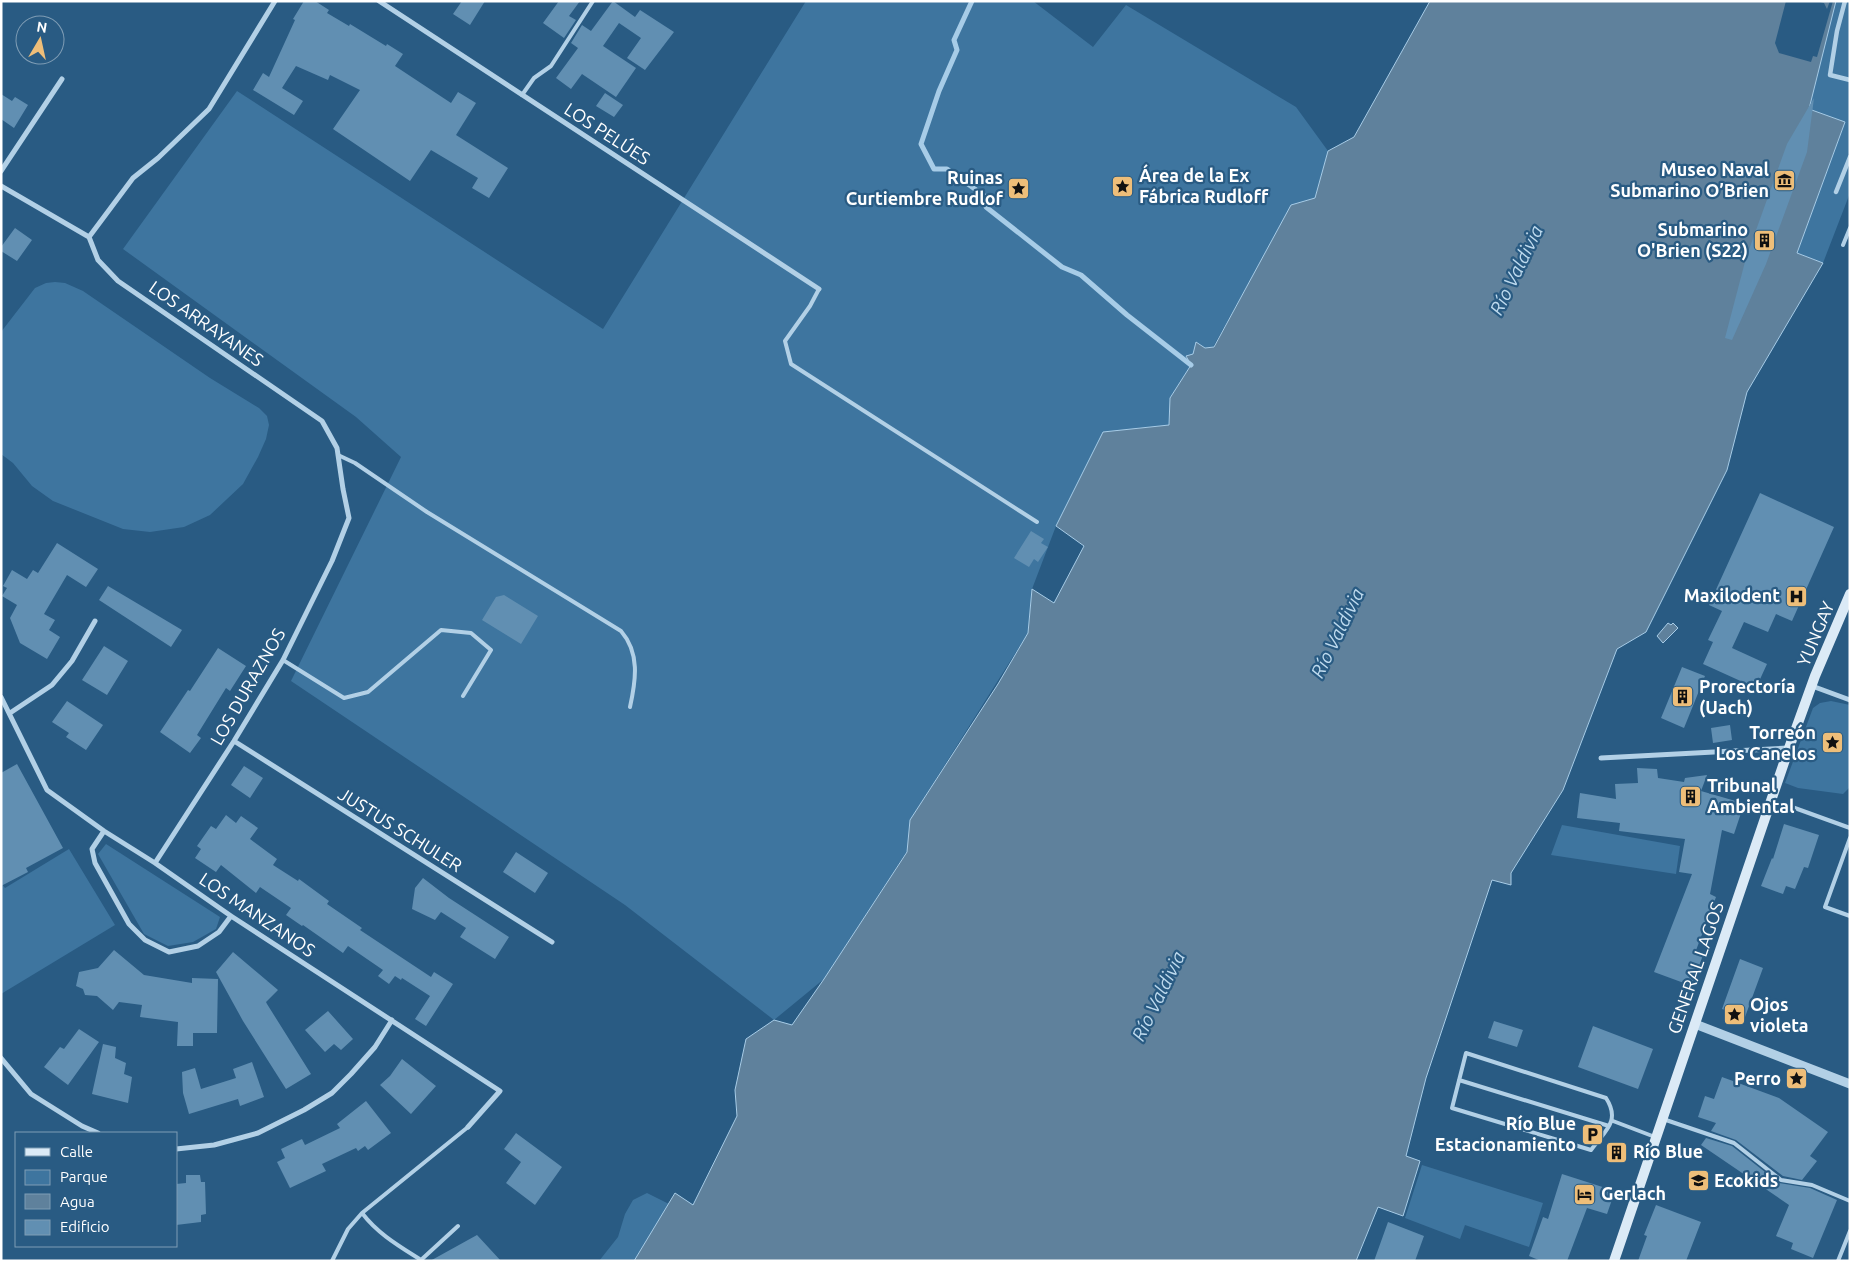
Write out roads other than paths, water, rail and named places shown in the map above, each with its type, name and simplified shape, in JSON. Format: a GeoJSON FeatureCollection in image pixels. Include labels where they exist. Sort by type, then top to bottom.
{"type":"FeatureCollection","features":[{"type":"Feature","properties":{"kind":"main road","name":"YUNGAY"},"geometry":{"type":"LineString","coordinates":[[1812,686],[1850,594]]}},
{"type":"Feature","properties":{"kind":"main road","name":"GENERAL LAGOS"},"geometry":{"type":"LineString","coordinates":[[1614,1261],[1789,748],[1812,686]]}},
{"type":"Feature","properties":{"kind":"street"},"geometry":{"type":"LineString","coordinates":[[1,186],[89,237],[133,178],[158,158],[209,109],[275,1]]}},
{"type":"Feature","properties":{"kind":"street","name":"LOS PELÚES"},"geometry":{"type":"LineString","coordinates":[[379,1],[820,289]]}},
{"type":"Feature","properties":{"kind":"street"},"geometry":{"type":"LineString","coordinates":[[1845,1],[1837,31],[1830,75],[1850,80]]}},
{"type":"Feature","properties":{"kind":"street"},"geometry":{"type":"LineString","coordinates":[[1,171],[62,79]]}},
{"type":"Feature","properties":{"kind":"street"},"geometry":{"type":"LineString","coordinates":[[1836,192],[1850,157]]}},
{"type":"Feature","properties":{"kind":"street","name":"LOS ARRAYANES"},"geometry":{"type":"LineString","coordinates":[[89,237],[98,260],[118,281],[322,421],[337,448],[349,518]]}},
{"type":"Feature","properties":{"kind":"street","name":"LOS DURAZNOS"},"geometry":{"type":"LineString","coordinates":[[155,863],[234,741],[283,660],[332,561],[349,518]]}},
{"type":"Feature","properties":{"kind":"street"},"geometry":{"type":"LineString","coordinates":[[10,713],[52,686],[72,661],[95,621]]}},
{"type":"Feature","properties":{"kind":"street"},"geometry":{"type":"LineString","coordinates":[[1812,686],[1850,700]]}},
{"type":"Feature","properties":{"kind":"street","name":"LOS MANZANOS"},"geometry":{"type":"LineString","coordinates":[[1,697],[47,790],[104,831],[155,863],[231,916],[500,1091],[468,1127]]}},
{"type":"Feature","properties":{"kind":"street","name":"JUSTUS SCHULER"},"geometry":{"type":"LineString","coordinates":[[234,741],[552,942]]}},
{"type":"Feature","properties":{"kind":"street"},"geometry":{"type":"LineString","coordinates":[[1601,758],[1789,748]]}},
{"type":"Feature","properties":{"kind":"street"},"geometry":{"type":"LineString","coordinates":[[104,831],[92,849],[95,863],[130,924],[145,940],[169,952],[198,946],[219,932],[231,916]]}},
{"type":"Feature","properties":{"kind":"street"},"geometry":{"type":"LineString","coordinates":[[178,1149],[214,1145],[258,1133],[304,1110],[332,1092],[352,1074],[375,1047],[392,1020]]}},
{"type":"Feature","properties":{"kind":"street"},"geometry":{"type":"LineString","coordinates":[[1695,1024],[1850,1084]]}},
{"type":"Feature","properties":{"kind":"street"},"geometry":{"type":"LineString","coordinates":[[1,1058],[31,1094],[82,1126],[96,1132]]}},
{"type":"Feature","properties":{"kind":"lane"},"geometry":{"type":"LineString","coordinates":[[522,95],[534,78],[551,66],[593,1]]}},
{"type":"Feature","properties":{"kind":"lane"},"geometry":{"type":"LineString","coordinates":[[1843,245],[1850,228]]}},
{"type":"Feature","properties":{"kind":"lane"},"geometry":{"type":"LineString","coordinates":[[820,289],[785,341],[791,364],[1037,522]]}},
{"type":"Feature","properties":{"kind":"lane"},"geometry":{"type":"LineString","coordinates":[[338,455],[355,463],[427,512],[620,631],[630,644],[635,661],[636,680],[630,707]]}},
{"type":"Feature","properties":{"kind":"lane"},"geometry":{"type":"LineString","coordinates":[[283,660],[344,698],[368,692],[441,630],[471,633],[492,650],[463,696]]}},
{"type":"Feature","properties":{"kind":"lane"},"geometry":{"type":"LineString","coordinates":[[1771,802],[1792,807],[1850,828]]}},
{"type":"Feature","properties":{"kind":"lane"},"geometry":{"type":"LineString","coordinates":[[1850,838],[1825,907],[1850,916]]}},
{"type":"Feature","properties":{"kind":"lane"},"geometry":{"type":"LineString","coordinates":[[1466,1054],[1606,1098],[1612,1107],[1613,1121],[1591,1150],[1452,1108],[1466,1054]]}},
{"type":"Feature","properties":{"kind":"lane"},"geometry":{"type":"LineString","coordinates":[[1459,1080],[1609,1126]]}},
{"type":"Feature","properties":{"kind":"lane"},"geometry":{"type":"LineString","coordinates":[[1662,1119],[1734,1144],[1781,1180],[1812,1185],[1850,1202]]}},
{"type":"Feature","properties":{"kind":"lane"},"geometry":{"type":"LineString","coordinates":[[1613,1121],[1656,1137]]}},
{"type":"Feature","properties":{"kind":"lane"},"geometry":{"type":"LineString","coordinates":[[332,1261],[348,1228],[362,1213],[468,1127]]}},
{"type":"Feature","properties":{"kind":"lane"},"geometry":{"type":"LineString","coordinates":[[362,1213],[370,1224],[388,1239],[421,1260],[458,1226]]}},
{"type":"Feature","properties":{"kind":"lane"},"geometry":{"type":"LineString","coordinates":[[1838,1261],[1850,1231]]}},
{"type":"Feature","properties":{"kind":"water","name":"Río Valdivia"},"geometry":{"type":"Polygon","coordinates":[[[1430,1],[1836,1],[1809,109],[1845,122],[1797,253],[1823,263],[1747,392],[1727,470],[1646,632],[1617,649],[1563,790],[1511,873],[1511,885],[1492,880],[1426,1078],[1406,1156],[1420,1161],[1403,1216],[1378,1207],[1356,1261],[634,1261],[675,1193],[693,1205],[737,1116],[735,1090],[746,1039],[774,1020],[792,1025],[907,852],[910,820],[998,684],[1028,633],[1032,589],[1054,603],[1084,546],[1056,526],[1103,432],[1169,425],[1170,398],[1191,365],[1186,356],[1193,354],[1196,342],[1205,348],[1214,347],[1291,205],[1315,198],[1328,151],[1354,137],[1430,1]]]}},
{"type":"Feature","properties":{"kind":"water"},"geometry":{"type":"Polygon","coordinates":[[[1668,623],[1671,625],[1673,623],[1678,628],[1663,643],[1657,636],[1668,623]]]}},
{"type":"Feature","properties":{"kind":"waterway"},"geometry":{"type":"LineString","coordinates":[[972,1],[954,40],[957,50],[939,91],[921,144],[934,169],[947,169],[986,197],[986,207],[1062,267],[1081,275],[1127,315],[1191,365]]}},
{"type":"Feature","properties":{"kind":"place","name":"Museo Naval Submarino O’Brien"},"geometry":{"type":"Point","coordinates":[1785,180]}},
{"type":"Feature","properties":{"kind":"place","name":"Área de la Ex Fábrica Rudloff"},"geometry":{"type":"Point","coordinates":[1123,186]}},
{"type":"Feature","properties":{"kind":"place","name":"Ruinas Curtiembre Rudlof"},"geometry":{"type":"Point","coordinates":[1019,188]}},
{"type":"Feature","properties":{"kind":"place","name":"Submarino O'Brien (S22)"},"geometry":{"type":"Point","coordinates":[1764,240]}},
{"type":"Feature","properties":{"kind":"place","name":"Maxilodent"},"geometry":{"type":"Point","coordinates":[1796,596]}},
{"type":"Feature","properties":{"kind":"place","name":"Prorectoría (Uach)"},"geometry":{"type":"Point","coordinates":[1683,697]}},
{"type":"Feature","properties":{"kind":"place","name":"Torreón Los Canelos"},"geometry":{"type":"Point","coordinates":[1832,743]}},
{"type":"Feature","properties":{"kind":"place","name":"Tribunal Ambiental"},"geometry":{"type":"Point","coordinates":[1691,796]}},
{"type":"Feature","properties":{"kind":"place","name":"Ojos violeta"},"geometry":{"type":"Point","coordinates":[1734,1015]}},
{"type":"Feature","properties":{"kind":"place","name":"Perro"},"geometry":{"type":"Point","coordinates":[1797,1079]}},
{"type":"Feature","properties":{"kind":"place","name":"Río Blue Estacionamiento"},"geometry":{"type":"Point","coordinates":[1592,1134]}},
{"type":"Feature","properties":{"kind":"place","name":"Río Blue"},"geometry":{"type":"Point","coordinates":[1617,1152]}},
{"type":"Feature","properties":{"kind":"place","name":"Ecokids"},"geometry":{"type":"Point","coordinates":[1698,1181]}},
{"type":"Feature","properties":{"kind":"place","name":"Gerlach"},"geometry":{"type":"Point","coordinates":[1585,1194]}}]}
